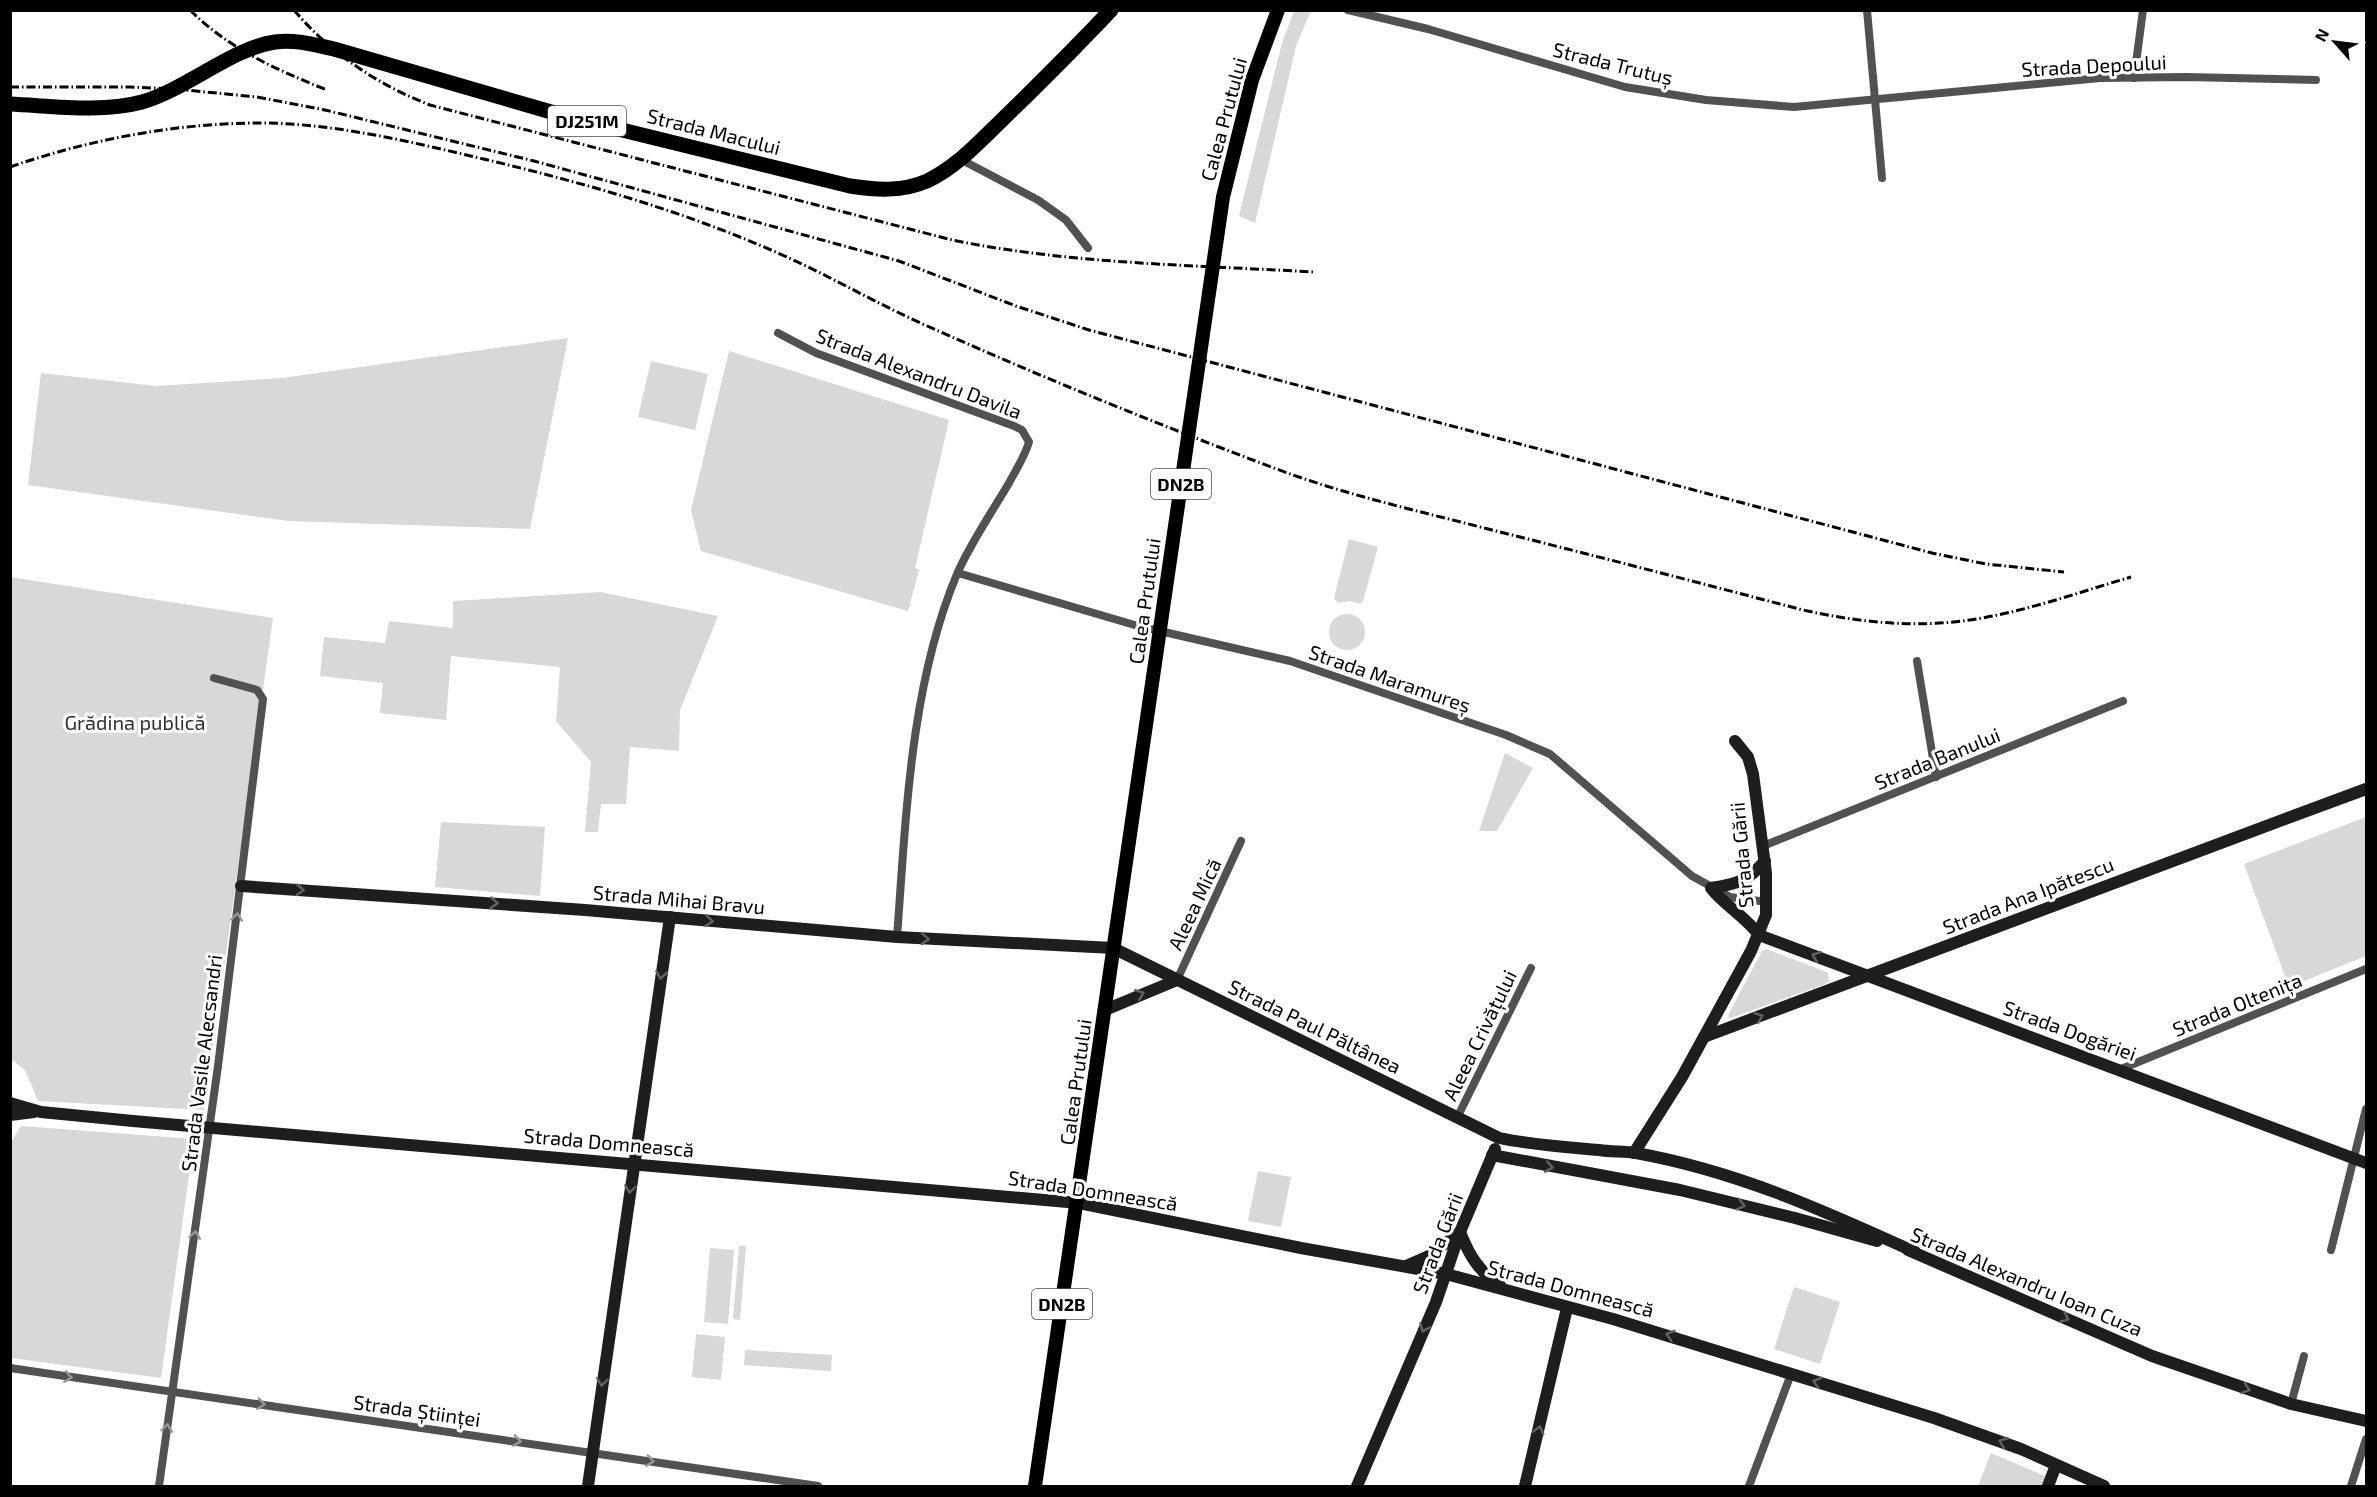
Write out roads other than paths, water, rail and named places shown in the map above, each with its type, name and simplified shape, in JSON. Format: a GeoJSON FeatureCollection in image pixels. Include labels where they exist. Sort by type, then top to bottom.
{"type":"FeatureCollection","features":[{"type":"Feature","properties":{"kind":"highway","name":"Strada Macului"},"geometry":{"type":"LineString","coordinates":[[10,104],[103,107],[139,102],[167,94],[258,47],[277,42],[295,41],[334,49],[565,116],[861,188],[890,190],[910,187],[927,181],[960,159],[1040,83],[1111,10]]}},
{"type":"Feature","properties":{"kind":"main road","name":"Calea Prutului"},"geometry":{"type":"LineString","coordinates":[[1077,1203],[1223,197],[1252,80],[1278,10]]}},
{"type":"Feature","properties":{"kind":"main road","name":"Strada Gării"},"geometry":{"type":"LineString","coordinates":[[1634,1153],[1671,1096],[1704,1037],[1759,935],[1766,915],[1765,861],[1753,774],[1748,757],[1735,741]]}},
{"type":"Feature","properties":{"kind":"main road","name":"Strada Ana Ipătescu"},"geometry":{"type":"LineString","coordinates":[[1704,1037],[2367,789]]}},
{"type":"Feature","properties":{"kind":"main road"},"geometry":{"type":"LineString","coordinates":[[1712,888],[1728,886],[1747,879],[1765,861]]}},
{"type":"Feature","properties":{"kind":"main road","name":"Strada Mihai Bravu"},"geometry":{"type":"LineString","coordinates":[[241,886],[670,917],[897,937],[1113,948]]}},
{"type":"Feature","properties":{"kind":"main road"},"geometry":{"type":"LineString","coordinates":[[1712,888],[1722,901],[1749,923],[1759,935]]}},
{"type":"Feature","properties":{"kind":"main road"},"geometry":{"type":"LineString","coordinates":[[588,1486],[670,917]]}},
{"type":"Feature","properties":{"kind":"main road","name":"Strada Dogăriei"},"geometry":{"type":"LineString","coordinates":[[1759,935],[2121,1069],[2360,1161]]}},
{"type":"Feature","properties":{"kind":"main road","name":"Strada Paul Păltânea"},"geometry":{"type":"LineString","coordinates":[[1113,948],[1499,1138]]}},
{"type":"Feature","properties":{"kind":"main road"},"geometry":{"type":"LineString","coordinates":[[1105,1010],[1177,980]]}},
{"type":"Feature","properties":{"kind":"main road","name":"Strada Domnească"},"geometry":{"type":"LineString","coordinates":[[10,1103],[41,1112],[210,1128],[1077,1203],[1300,1248],[1446,1274],[1660,1332],[1985,1435],[2104,1486]]}},
{"type":"Feature","properties":{"kind":"main road","name":"Strada Domnească"},"geometry":{"type":"LineString","coordinates":[[10,1115],[41,1112]]}},
{"type":"Feature","properties":{"kind":"main road"},"geometry":{"type":"LineString","coordinates":[[1499,1138],[1634,1153],[1776,1191],[1915,1252]]}},
{"type":"Feature","properties":{"kind":"main road","name":"Strada Gării"},"geometry":{"type":"LineString","coordinates":[[1358,1486],[1446,1274],[1460,1232],[1499,1138]]}},
{"type":"Feature","properties":{"kind":"main road","name":"Strada Alexandru Ioan Cuza"},"geometry":{"type":"LineString","coordinates":[[1492,1155],[1680,1190],[1795,1218],[1915,1252],[2152,1356],[2291,1404],[2367,1421]]}},
{"type":"Feature","properties":{"kind":"main road","name":"DN2B"},"geometry":{"type":"LineString","coordinates":[[1035,1486],[1077,1203]]}},
{"type":"Feature","properties":{"kind":"main road"},"geometry":{"type":"LineString","coordinates":[[1404,1267],[1430,1256],[1460,1232],[1477,1266],[1488,1278],[1512,1292]]}},
{"type":"Feature","properties":{"kind":"main road"},"geometry":{"type":"LineString","coordinates":[[1525,1486],[1567,1308]]}},
{"type":"Feature","properties":{"kind":"main road"},"geometry":{"type":"LineString","coordinates":[[2048,1486],[2056,1465]]}},
{"type":"Feature","properties":{"kind":"street","name":"Strada Trutuș"},"geometry":{"type":"LineString","coordinates":[[1348,10],[1428,29],[1625,87],[1682,97],[1794,107],[1875,98]]}},
{"type":"Feature","properties":{"kind":"street"},"geometry":{"type":"LineString","coordinates":[[1867,10],[1882,178]]}},
{"type":"Feature","properties":{"kind":"street"},"geometry":{"type":"LineString","coordinates":[[2134,78],[2143,10]]}},
{"type":"Feature","properties":{"kind":"street","name":"Strada Depoului"},"geometry":{"type":"LineString","coordinates":[[1875,98],[2100,78],[2316,80]]}},
{"type":"Feature","properties":{"kind":"street"},"geometry":{"type":"LineString","coordinates":[[960,159],[1038,200],[1066,220],[1088,248]]}},
{"type":"Feature","properties":{"kind":"street","name":"Strada Alexandru Davila"},"geometry":{"type":"LineString","coordinates":[[778,333],[816,353],[1014,426],[1026,435],[1029,442],[958,573],[935,640],[919,719],[908,800],[897,937]]}},
{"type":"Feature","properties":{"kind":"street","name":"Strada Maramureș"},"geometry":{"type":"LineString","coordinates":[[958,573],[1138,626],[1290,661],[1534,746],[1550,754],[1575,774],[1649,841],[1692,876],[1730,897],[1767,902]]}},
{"type":"Feature","properties":{"kind":"street"},"geometry":{"type":"LineString","coordinates":[[1917,661],[1936,777]]}},
{"type":"Feature","properties":{"kind":"street","name":"Strada Vasile Alecsandri"},"geometry":{"type":"LineString","coordinates":[[159,1486],[210,1128],[263,699],[257,690],[214,678]]}},
{"type":"Feature","properties":{"kind":"street","name":"Strada Banului"},"geometry":{"type":"LineString","coordinates":[[1762,846],[2123,701]]}},
{"type":"Feature","properties":{"kind":"street","name":"Aleea Mică"},"geometry":{"type":"LineString","coordinates":[[1177,980],[1241,841]]}},
{"type":"Feature","properties":{"kind":"street","name":"Aleea Crivățului"},"geometry":{"type":"LineString","coordinates":[[1457,1118],[1531,968]]}},
{"type":"Feature","properties":{"kind":"street","name":"Strada Oltenița"},"geometry":{"type":"LineString","coordinates":[[2121,1069],[2367,969]]}},
{"type":"Feature","properties":{"kind":"street"},"geometry":{"type":"LineString","coordinates":[[2331,1250],[2360,1161],[2367,1109]]}},
{"type":"Feature","properties":{"kind":"street"},"geometry":{"type":"LineString","coordinates":[[2291,1404],[2304,1356]]}},
{"type":"Feature","properties":{"kind":"street","name":"Strada Științei"},"geometry":{"type":"LineString","coordinates":[[10,1368],[818,1486]]}},
{"type":"Feature","properties":{"kind":"street"},"geometry":{"type":"LineString","coordinates":[[1749,1486],[1791,1374]]}},
{"type":"Feature","properties":{"kind":"street"},"geometry":{"type":"LineString","coordinates":[[2351,1486],[2367,1439]]}},
{"type":"Feature","properties":{"kind":"railway"},"geometry":{"type":"LineString","coordinates":[[190,10],[221,36],[254,57],[327,90]]}},
{"type":"Feature","properties":{"kind":"railway"},"geometry":{"type":"LineString","coordinates":[[294,10],[323,40],[356,66],[392,88],[430,105],[952,240],[1086,259],[1314,272]]}},
{"type":"Feature","properties":{"kind":"railway"},"geometry":{"type":"LineString","coordinates":[[10,87],[175,89],[257,97],[325,110],[534,161],[899,261],[1016,306],[1089,330],[1932,553],[1986,564],[2064,572]]}},
{"type":"Feature","properties":{"kind":"railway"},"geometry":{"type":"LineString","coordinates":[[10,167],[106,140],[204,125],[296,124],[399,140],[555,177],[712,226],[789,258],[908,317],[1011,363],[1142,417],[1301,478],[1382,502],[1803,610],[1878,622],[1916,624],[1953,622],[2021,610],[2131,577]]}},
{"type":"Feature","properties":{"kind":"park label","name":"Grădina publică"},"geometry":{"type":"Point","coordinates":[135,722]}}]}
